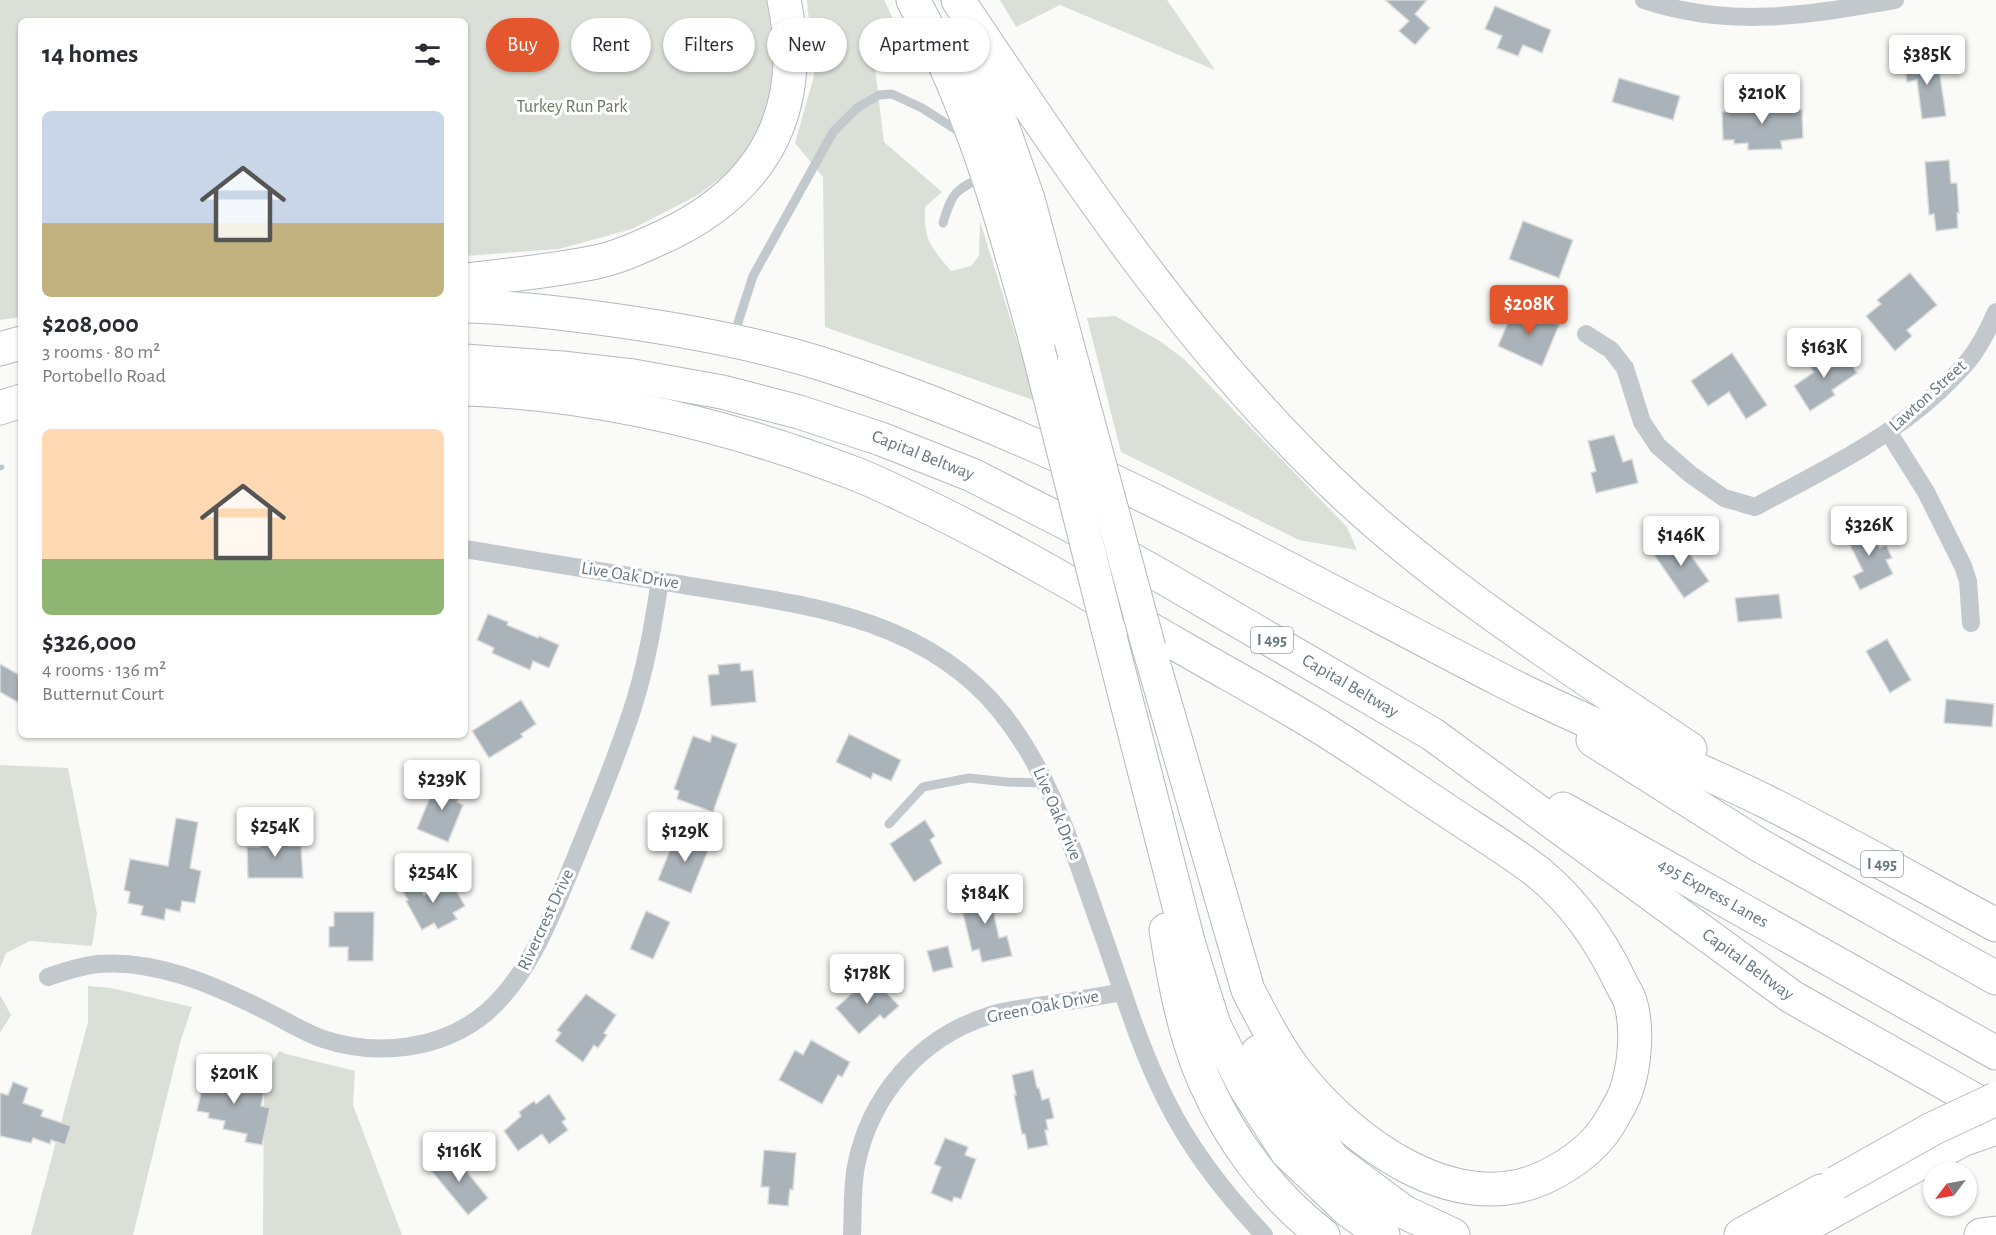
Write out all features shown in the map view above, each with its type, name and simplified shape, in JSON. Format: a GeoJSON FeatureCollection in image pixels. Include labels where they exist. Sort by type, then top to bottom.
{"type":"FeatureCollection","features":[{"type":"Feature","properties":{"kind":"highway"},"geometry":{"type":"LineString","coordinates":[[468,280],[598,262],[631,251],[677,231],[706,214],[731,195],[765,152],[778,125],[789,90],[792,60],[791,30],[784,0]]}},
{"type":"Feature","properties":{"kind":"highway"},"geometry":{"type":"LineString","coordinates":[[913,0],[949,74],[978,144],[1000,211],[1038,349],[1189,945],[1215,1025],[1245,1088],[1287,1152],[1349,1211],[1383,1235]]}},
{"type":"Feature","properties":{"kind":"highway"},"geometry":{"type":"LineString","coordinates":[[468,389],[550,395],[628,407],[740,435],[860,476],[951,518],[1034,563],[1322,729],[1507,851],[1541,875],[1572,906],[1606,952],[1631,1002],[1635,1046],[1627,1090],[1608,1127],[1585,1153],[1559,1170],[1532,1182],[1507,1187],[1483,1188],[1456,1185],[1412,1168],[1366,1141],[1333,1112],[1296,1072],[1269,1031],[1248,990],[1149,648],[1073,366],[1028,199],[1003,128],[947,0]]}},
{"type":"Feature","properties":{"kind":"highway"},"geometry":{"type":"LineString","coordinates":[[958,0],[1063,156],[1150,277],[1250,398],[1328,479],[1410,552],[1472,600],[1768,802]]}},
{"type":"Feature","properties":{"kind":"highway","name":"I 495"},"geometry":{"type":"LineString","coordinates":[[468,306],[494,306],[627,321],[732,341],[817,363],[909,394],[1030,441],[1218,531],[1507,683],[1768,802],[1996,925]]}},
{"type":"Feature","properties":{"kind":"highway"},"geometry":{"type":"LineString","coordinates":[[0,349],[18,344]]}},
{"type":"Feature","properties":{"kind":"highway","name":"Capital Beltway"},"geometry":{"type":"LineString","coordinates":[[468,361],[633,376],[711,390],[799,412],[881,438],[972,475],[1168,579],[1432,734],[1792,997],[1996,1112]]}},
{"type":"Feature","properties":{"kind":"highway"},"geometry":{"type":"LineString","coordinates":[[0,409],[18,402]]}},
{"type":"Feature","properties":{"kind":"highway"},"geometry":{"type":"LineString","coordinates":[[0,409],[18,406]]}},
{"type":"Feature","properties":{"kind":"highway"},"geometry":{"type":"LineString","coordinates":[[1107,625],[1154,849],[1170,954],[1187,1030],[1204,1081],[1249,1159],[1278,1194],[1323,1235]]}},
{"type":"Feature","properties":{"kind":"highway"},"geometry":{"type":"LineString","coordinates":[[1149,648],[1211,908],[1234,993],[1257,1049],[1287,1100],[1334,1160],[1404,1212],[1453,1235]]}},
{"type":"Feature","properties":{"kind":"highway"},"geometry":{"type":"LineString","coordinates":[[1507,683],[1644,774],[1760,845],[1996,978]]}},
{"type":"Feature","properties":{"kind":"highway","name":"495 Express Lanes"},"geometry":{"type":"LineString","coordinates":[[1432,734],[1996,1053]]}},
{"type":"Feature","properties":{"kind":"highway"},"geometry":{"type":"LineString","coordinates":[[1789,1235],[1841,1192],[1932,1129],[1996,1099]]}},
{"type":"Feature","properties":{"kind":"highway"},"geometry":{"type":"LineString","coordinates":[[1741,1235],[1962,1140],[1996,1128]]}},
{"type":"Feature","properties":{"kind":"highway"},"geometry":{"type":"LineString","coordinates":[[1981,1235],[1996,1233]]}},
{"type":"Feature","properties":{"kind":"street"},"geometry":{"type":"LineString","coordinates":[[1644,0],[1683,11],[1734,18],[1793,15],[1894,0]]}},
{"type":"Feature","properties":{"kind":"street","name":"Lawton Street"},"geometry":{"type":"LineString","coordinates":[[1586,334],[1611,350],[1625,368],[1642,422],[1658,446],[1690,474],[1724,498],[1755,507],[1889,433],[1919,409],[1955,376],[1974,353],[1996,312]]}},
{"type":"Feature","properties":{"kind":"street"},"geometry":{"type":"LineString","coordinates":[[1889,433],[1926,492],[1963,566],[1968,581],[1971,623]]}},
{"type":"Feature","properties":{"kind":"street","name":"Live Oak Drive"},"geometry":{"type":"LineString","coordinates":[[468,549],[833,611],[893,631],[928,649],[954,667],[1000,710],[1020,737],[1046,783],[1071,843],[1146,1055],[1179,1123],[1211,1172],[1264,1235]]}},
{"type":"Feature","properties":{"kind":"street","name":"Rivercrest Drive"},"geometry":{"type":"LineString","coordinates":[[48,977],[73,968],[99,964],[127,964],[175,974],[231,994],[320,1038],[347,1046],[365,1048],[393,1049],[422,1044],[456,1031],[486,1013],[512,987],[530,958],[554,909],[602,791],[633,708],[648,652],[660,581]]}},
{"type":"Feature","properties":{"kind":"street","name":"Green Oak Drive"},"geometry":{"type":"LineString","coordinates":[[852,1235],[855,1169],[868,1126],[895,1079],[930,1045],[957,1028],[988,1016],[1123,992]]}},
{"type":"Feature","properties":{"kind":"lane"},"geometry":{"type":"LineString","coordinates":[[732,341],[753,276],[833,132],[856,108],[879,95],[892,94],[922,108],[978,144]]}},
{"type":"Feature","properties":{"kind":"lane"},"geometry":{"type":"LineString","coordinates":[[943,223],[955,193],[967,184],[988,175]]}},
{"type":"Feature","properties":{"kind":"lane"},"geometry":{"type":"LineString","coordinates":[[889,824],[923,787],[969,778],[1046,783]]}},
{"type":"Feature","properties":{"kind":"green space","name":"Turkey Run Park"},"geometry":{"type":"Polygon","coordinates":[[[0,0],[768,0],[771,18],[767,18],[767,72],[775,72],[763,123],[734,168],[698,195],[632,229],[559,249],[468,256],[468,18],[18,18],[18,317],[0,320],[0,0]]]}},
{"type":"Feature","properties":{"kind":"green space"},"geometry":{"type":"Polygon","coordinates":[[[807,0],[884,0],[893,18],[859,18],[859,72],[875,72],[884,142],[942,192],[925,207],[926,228],[933,249],[951,271],[971,266],[979,256],[980,221],[1036,401],[825,327],[823,177],[795,143],[814,72],[847,72],[847,18],[809,18],[807,0]]]}},
{"type":"Feature","properties":{"kind":"green space"},"geometry":{"type":"Polygon","coordinates":[[[1000,0],[1167,0],[1215,70],[1060,5],[1016,27],[1000,0]]]}},
{"type":"Feature","properties":{"kind":"green space"},"geometry":{"type":"Polygon","coordinates":[[[1115,316],[1160,341],[1185,360],[1347,527],[1357,550],[1299,540],[1121,452],[1087,318],[1115,316]]]}},
{"type":"Feature","properties":{"kind":"green space"},"geometry":{"type":"Polygon","coordinates":[[[0,765],[68,768],[97,914],[92,946],[30,941],[6,953],[0,968],[0,765]]]}},
{"type":"Feature","properties":{"kind":"green space"},"geometry":{"type":"Polygon","coordinates":[[[88,986],[111,988],[192,1007],[180,1043],[133,1235],[31,1235],[88,1022],[88,986]]]}},
{"type":"Feature","properties":{"kind":"green space"},"geometry":{"type":"Polygon","coordinates":[[[0,995],[11,1015],[0,1033],[0,995]]]}},
{"type":"Feature","properties":{"kind":"green space"},"geometry":{"type":"Polygon","coordinates":[[[279,1051],[355,1071],[353,1105],[402,1235],[263,1235],[264,1079],[279,1051]]]}},
{"type":"Feature","properties":{"kind":"building"},"geometry":{"type":"Polygon","coordinates":[[[1385,0],[1427,0],[1415,14],[1430,28],[1415,45],[1399,31],[1409,21],[1385,0]]]}},
{"type":"Feature","properties":{"kind":"building"},"geometry":{"type":"Polygon","coordinates":[[[1495,6],[1551,30],[1542,53],[1523,45],[1518,56],[1497,48],[1502,36],[1485,29],[1495,6]]]}},
{"type":"Feature","properties":{"kind":"building"},"geometry":{"type":"Polygon","coordinates":[[[1937,56],[1946,116],[1922,119],[1917,80],[1907,82],[1904,61],[1937,56]]]}},
{"type":"Feature","properties":{"kind":"building"},"geometry":{"type":"Polygon","coordinates":[[[1619,78],[1680,96],[1673,120],[1612,102],[1619,78]]]}},
{"type":"Feature","properties":{"kind":"building"},"geometry":{"type":"Polygon","coordinates":[[[1768,95],[1768,107],[1783,106],[1783,111],[1802,110],[1803,138],[1781,141],[1782,149],[1748,150],[1748,143],[1734,144],[1734,140],[1723,140],[1722,112],[1735,112],[1735,108],[1747,108],[1746,96],[1768,95]]]}},
{"type":"Feature","properties":{"kind":"building"},"geometry":{"type":"Polygon","coordinates":[[[1949,160],[1951,183],[1957,183],[1958,228],[1936,231],[1934,214],[1929,215],[1925,162],[1949,160]]]}},
{"type":"Feature","properties":{"kind":"building"},"geometry":{"type":"Polygon","coordinates":[[[1523,221],[1573,240],[1559,278],[1509,259],[1523,221]]]}},
{"type":"Feature","properties":{"kind":"building"},"geometry":{"type":"Polygon","coordinates":[[[1910,273],[1937,305],[1907,330],[1912,336],[1895,351],[1866,316],[1881,304],[1877,300],[1910,273]]]}},
{"type":"Feature","properties":{"kind":"building"},"geometry":{"type":"Polygon","coordinates":[[[1515,306],[1559,325],[1542,366],[1498,346],[1515,306]]]}},
{"type":"Feature","properties":{"kind":"building"},"geometry":{"type":"Polygon","coordinates":[[[1842,351],[1857,373],[1832,390],[1835,395],[1810,411],[1794,386],[1814,372],[1808,364],[1823,354],[1828,361],[1842,351]]]}},
{"type":"Feature","properties":{"kind":"building"},"geometry":{"type":"Polygon","coordinates":[[[1732,353],[1767,405],[1746,419],[1729,392],[1708,406],[1691,381],[1732,353]]]}},
{"type":"Feature","properties":{"kind":"building"},"geometry":{"type":"Polygon","coordinates":[[[1614,435],[1623,462],[1632,459],[1638,483],[1596,493],[1591,473],[1596,471],[1588,441],[1614,435]]]}},
{"type":"Feature","properties":{"kind":"building"},"geometry":{"type":"Polygon","coordinates":[[[1867,524],[1880,548],[1886,545],[1892,558],[1886,560],[1893,574],[1860,590],[1853,576],[1863,571],[1845,535],[1867,524]]]}},
{"type":"Feature","properties":{"kind":"building"},"geometry":{"type":"Polygon","coordinates":[[[1677,536],[1709,581],[1684,598],[1653,553],[1677,536]]]}},
{"type":"Feature","properties":{"kind":"building"},"geometry":{"type":"Polygon","coordinates":[[[1779,594],[1782,618],[1738,622],[1735,598],[1779,594]]]}},
{"type":"Feature","properties":{"kind":"building"},"geometry":{"type":"Polygon","coordinates":[[[488,614],[508,622],[507,625],[559,645],[549,668],[533,661],[530,670],[492,653],[494,648],[477,640],[488,614]]]}},
{"type":"Feature","properties":{"kind":"building"},"geometry":{"type":"Polygon","coordinates":[[[1887,639],[1911,680],[1890,693],[1866,651],[1887,639]]]}},
{"type":"Feature","properties":{"kind":"building"},"geometry":{"type":"Polygon","coordinates":[[[740,663],[741,671],[753,670],[756,702],[711,706],[708,675],[719,674],[718,665],[740,663]]]}},
{"type":"Feature","properties":{"kind":"building"},"geometry":{"type":"Polygon","coordinates":[[[0,664],[18,674],[18,702],[0,692],[0,664]]]}},
{"type":"Feature","properties":{"kind":"building"},"geometry":{"type":"Polygon","coordinates":[[[1946,699],[1994,704],[1992,727],[1944,723],[1946,699]]]}},
{"type":"Feature","properties":{"kind":"building"},"geometry":{"type":"Polygon","coordinates":[[[521,700],[536,724],[521,734],[523,737],[489,758],[472,731],[521,700]]]}},
{"type":"Feature","properties":{"kind":"building"},"geometry":{"type":"Polygon","coordinates":[[[849,734],[901,760],[891,781],[873,773],[871,779],[836,762],[849,734]]]}},
{"type":"Feature","properties":{"kind":"building"},"geometry":{"type":"Polygon","coordinates":[[[712,735],[737,744],[713,812],[677,799],[679,791],[674,789],[693,736],[710,742],[712,735]]]}},
{"type":"Feature","properties":{"kind":"building"},"geometry":{"type":"Polygon","coordinates":[[[438,778],[463,788],[457,802],[463,805],[448,842],[417,829],[438,778]]]}},
{"type":"Feature","properties":{"kind":"building"},"geometry":{"type":"Polygon","coordinates":[[[176,818],[198,822],[190,868],[201,871],[195,903],[182,901],[180,912],[166,909],[164,920],[141,915],[143,906],[128,903],[130,892],[124,890],[130,859],[168,866],[176,818]]]}},
{"type":"Feature","properties":{"kind":"building"},"geometry":{"type":"Polygon","coordinates":[[[925,820],[935,836],[930,840],[942,863],[914,882],[890,844],[925,820]]]}},
{"type":"Feature","properties":{"kind":"building"},"geometry":{"type":"Polygon","coordinates":[[[289,832],[289,846],[301,846],[303,878],[248,878],[247,847],[260,847],[259,833],[289,832]]]}},
{"type":"Feature","properties":{"kind":"building"},"geometry":{"type":"Polygon","coordinates":[[[689,834],[711,843],[691,893],[658,880],[675,838],[686,843],[689,834]]]}},
{"type":"Feature","properties":{"kind":"building"},"geometry":{"type":"Polygon","coordinates":[[[415,880],[424,895],[450,880],[465,906],[453,913],[457,919],[438,929],[434,923],[422,930],[401,888],[415,880]]]}},
{"type":"Feature","properties":{"kind":"building"},"geometry":{"type":"Polygon","coordinates":[[[994,885],[998,904],[992,905],[999,938],[1007,936],[1012,956],[982,962],[979,949],[972,951],[962,909],[968,908],[965,892],[994,885]]]}},
{"type":"Feature","properties":{"kind":"building"},"geometry":{"type":"Polygon","coordinates":[[[646,911],[670,922],[653,959],[630,949],[646,911]]]}},
{"type":"Feature","properties":{"kind":"building"},"geometry":{"type":"Polygon","coordinates":[[[334,912],[374,912],[373,961],[348,961],[348,947],[329,947],[329,927],[334,926],[334,912]]]}},
{"type":"Feature","properties":{"kind":"building"},"geometry":{"type":"Polygon","coordinates":[[[948,946],[953,967],[933,972],[927,951],[948,946]]]}},
{"type":"Feature","properties":{"kind":"building"},"geometry":{"type":"Polygon","coordinates":[[[871,976],[899,1006],[884,1019],[880,1015],[859,1034],[836,1008],[871,976]]]}},
{"type":"Feature","properties":{"kind":"building"},"geometry":{"type":"Polygon","coordinates":[[[586,994],[616,1015],[604,1033],[607,1035],[598,1048],[594,1045],[583,1062],[555,1041],[561,1033],[557,1030],[586,994]]]}},
{"type":"Feature","properties":{"kind":"building"},"geometry":{"type":"Polygon","coordinates":[[[811,1040],[850,1062],[842,1077],[838,1075],[822,1104],[779,1080],[795,1050],[803,1055],[811,1040]]]}},
{"type":"Feature","properties":{"kind":"building"},"geometry":{"type":"Polygon","coordinates":[[[207,1064],[227,1068],[224,1081],[264,1090],[261,1106],[270,1108],[262,1145],[245,1142],[247,1134],[223,1129],[225,1121],[208,1118],[209,1113],[197,1111],[207,1064]]]}},
{"type":"Feature","properties":{"kind":"building"},"geometry":{"type":"Polygon","coordinates":[[[1033,1070],[1042,1100],[1049,1098],[1054,1118],[1046,1120],[1048,1145],[1028,1149],[1025,1134],[1022,1134],[1012,1075],[1033,1070]]]}},
{"type":"Feature","properties":{"kind":"building"},"geometry":{"type":"Polygon","coordinates":[[[13,1082],[28,1088],[23,1103],[43,1110],[41,1116],[71,1126],[65,1145],[51,1140],[50,1144],[33,1138],[31,1143],[0,1136],[0,1093],[8,1095],[13,1082]]]}},
{"type":"Feature","properties":{"kind":"building"},"geometry":{"type":"Polygon","coordinates":[[[549,1094],[566,1119],[562,1122],[568,1130],[549,1144],[542,1134],[518,1151],[504,1131],[521,1116],[519,1112],[534,1101],[536,1104],[549,1094]]]}},
{"type":"Feature","properties":{"kind":"building"},"geometry":{"type":"Polygon","coordinates":[[[945,1138],[968,1147],[965,1155],[976,1159],[961,1199],[954,1197],[952,1202],[931,1193],[941,1167],[934,1164],[945,1138]]]}},
{"type":"Feature","properties":{"kind":"building"},"geometry":{"type":"Polygon","coordinates":[[[764,1150],[796,1153],[793,1190],[790,1189],[788,1206],[768,1204],[769,1187],[761,1187],[764,1150]]]}},
{"type":"Feature","properties":{"kind":"building"},"geometry":{"type":"Polygon","coordinates":[[[451,1152],[488,1198],[468,1215],[430,1169],[451,1152]]]}}]}
